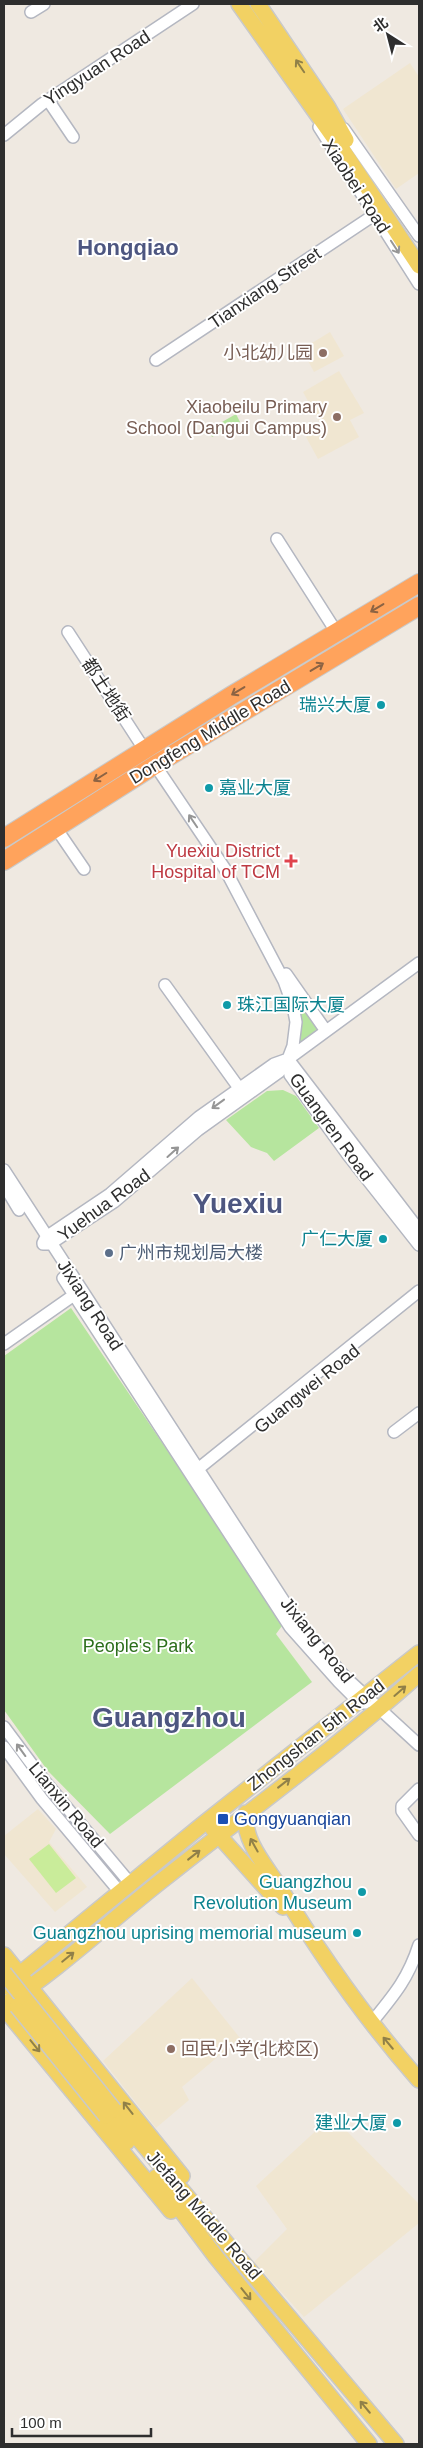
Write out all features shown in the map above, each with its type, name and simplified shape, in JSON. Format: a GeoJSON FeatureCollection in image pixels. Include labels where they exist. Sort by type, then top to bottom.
{"type":"FeatureCollection","features":[{"type":"Feature","properties":{"kind":"highway","name":"Dongfeng Middle Road"},"geometry":{"type":"LineString","coordinates":[[4,838],[144,749],[419,583]]}},
{"type":"Feature","properties":{"kind":"highway","name":"Dongfeng Middle Road"},"geometry":{"type":"LineString","coordinates":[[4,861],[155,765],[419,606]]}},
{"type":"Feature","properties":{"kind":"main road","name":"Xiaobei Road"},"geometry":{"type":"LineString","coordinates":[[239,4],[296,86],[359,168],[419,252]]}},
{"type":"Feature","properties":{"kind":"main road","name":"Xiaobei Road"},"geometry":{"type":"LineString","coordinates":[[258,4],[327,106],[359,168],[419,266]]}},
{"type":"Feature","properties":{"kind":"main road","name":"Zhongshan 5th Road"},"geometry":{"type":"LineString","coordinates":[[7,1989],[124,1887],[419,1653]]}},
{"type":"Feature","properties":{"kind":"main road","name":"Zhongshan 5th Road"},"geometry":{"type":"LineString","coordinates":[[7,1989],[30,1988],[246,1813],[381,1708],[419,1674]]}},
{"type":"Feature","properties":{"kind":"main road"},"geometry":{"type":"LineString","coordinates":[[246,1813],[245,1821],[252,1843],[306,1932],[372,2022],[419,2080]]}},
{"type":"Feature","properties":{"kind":"main road"},"geometry":{"type":"LineString","coordinates":[[202,1825],[220,1835],[306,1932]]}},
{"type":"Feature","properties":{"kind":"main road"},"geometry":{"type":"LineString","coordinates":[[4,1955],[7,1989],[138,2173],[184,2226],[216,2257]]}},
{"type":"Feature","properties":{"kind":"main road"},"geometry":{"type":"LineString","coordinates":[[7,1989],[30,1988],[162,2150],[205,2207],[230,2245]]}},
{"type":"Feature","properties":{"kind":"main road","name":"Jiefang Middle Road"},"geometry":{"type":"LineString","coordinates":[[7,1989],[110,2113],[230,2245],[396,2444]]}},
{"type":"Feature","properties":{"kind":"main road","name":"Jiefang Middle Road"},"geometry":{"type":"LineString","coordinates":[[110,2113],[216,2257],[369,2444]]}},
{"type":"Feature","properties":{"kind":"street"},"geometry":{"type":"LineString","coordinates":[[32,12],[44,4]]}},
{"type":"Feature","properties":{"kind":"street","name":"Yingyuan Road"},"geometry":{"type":"LineString","coordinates":[[4,134],[48,100],[193,4]]}},
{"type":"Feature","properties":{"kind":"street","name":"Xiaobei Road"},"geometry":{"type":"LineString","coordinates":[[296,86],[333,152],[419,284]]}},
{"type":"Feature","properties":{"kind":"street"},"geometry":{"type":"LineString","coordinates":[[48,100],[73,137]]}},
{"type":"Feature","properties":{"kind":"street","name":"Xiaobei Road"},"geometry":{"type":"LineString","coordinates":[[327,106],[419,236]]}},
{"type":"Feature","properties":{"kind":"street","name":"Tianxiang Street"},"geometry":{"type":"LineString","coordinates":[[156,360],[374,215]]}},
{"type":"Feature","properties":{"kind":"street"},"geometry":{"type":"LineString","coordinates":[[277,539],[336,633]]}},
{"type":"Feature","properties":{"kind":"street","name":"都土地街"},"geometry":{"type":"LineString","coordinates":[[68,632],[144,749]]}},
{"type":"Feature","properties":{"kind":"street"},"geometry":{"type":"LineString","coordinates":[[155,765],[225,869],[284,981],[293,1006],[295,1034],[288,1059]]}},
{"type":"Feature","properties":{"kind":"street"},"geometry":{"type":"LineString","coordinates":[[56,828],[84,869]]}},
{"type":"Feature","properties":{"kind":"street"},"geometry":{"type":"LineString","coordinates":[[266,946],[326,1031]]}},
{"type":"Feature","properties":{"kind":"street","name":"Yuehua Road"},"geometry":{"type":"LineString","coordinates":[[46,1242],[110,1194],[199,1117],[274,1064],[288,1059],[419,963]]}},
{"type":"Feature","properties":{"kind":"street"},"geometry":{"type":"LineString","coordinates":[[165,985],[239,1088]]}},
{"type":"Feature","properties":{"kind":"street","name":"Yuehua Road"},"geometry":{"type":"LineString","coordinates":[[46,1242],[128,1192],[198,1130],[279,1072],[288,1059]]}},
{"type":"Feature","properties":{"kind":"street","name":"Guangren Road"},"geometry":{"type":"LineString","coordinates":[[288,1059],[419,1230]]}},
{"type":"Feature","properties":{"kind":"street","name":"Guangren Road"},"geometry":{"type":"LineString","coordinates":[[288,1059],[288,1068],[295,1083],[348,1155],[419,1245]]}},
{"type":"Feature","properties":{"kind":"street","name":"Jixiang Road"},"geometry":{"type":"LineString","coordinates":[[4,1170],[74,1295],[197,1471]]}},
{"type":"Feature","properties":{"kind":"street","name":"Jixiang Road"},"geometry":{"type":"LineString","coordinates":[[4,1185],[46,1242],[300,1626],[362,1699],[381,1708],[419,1745]]}},
{"type":"Feature","properties":{"kind":"street","name":"Guangwei Road"},"geometry":{"type":"LineString","coordinates":[[197,1471],[419,1291]]}},
{"type":"Feature","properties":{"kind":"street"},"geometry":{"type":"LineString","coordinates":[[4,1344],[74,1295]]}},
{"type":"Feature","properties":{"kind":"street","name":"Guangwei Road"},"geometry":{"type":"LineString","coordinates":[[197,1471],[255,1432],[419,1298]]}},
{"type":"Feature","properties":{"kind":"street"},"geometry":{"type":"LineString","coordinates":[[394,1432],[419,1412]]}},
{"type":"Feature","properties":{"kind":"street","name":"Lianxin Road"},"geometry":{"type":"LineString","coordinates":[[4,1726],[124,1887]]}},
{"type":"Feature","properties":{"kind":"street","name":"Lianxin Road"},"geometry":{"type":"LineString","coordinates":[[4,1746],[42,1799],[124,1887]]}},
{"type":"Feature","properties":{"kind":"street"},"geometry":{"type":"LineString","coordinates":[[419,1789],[402,1806],[402,1811],[419,1835]]}},
{"type":"Feature","properties":{"kind":"street"},"geometry":{"type":"LineString","coordinates":[[372,2022],[396,1992],[413,1966],[419,1945]]}},
{"type":"Feature","properties":{"kind":"shaded area"},"geometry":{"type":"Polygon","coordinates":[[[410,63],[419,77],[419,173],[396,189],[343,109],[410,63]]]}},
{"type":"Feature","properties":{"kind":"shaded area","name":"小北幼儿园"},"geometry":{"type":"Polygon","coordinates":[[[330,332],[344,356],[314,372],[302,349],[330,332]]]}},
{"type":"Feature","properties":{"kind":"shaded area","name":"Xiaobeilu Primary School (Dangui Campus)"},"geometry":{"type":"Polygon","coordinates":[[[339,371],[364,413],[350,420],[359,437],[318,459],[306,437],[323,428],[303,392],[339,371]]]}},
{"type":"Feature","properties":{"kind":"shaded area"},"geometry":{"type":"Polygon","coordinates":[[[38,1809],[56,1829],[49,1842],[87,1887],[55,1912],[4,1854],[4,1836],[38,1809]]]}},
{"type":"Feature","properties":{"kind":"shaded area","name":"回民小学(北校区)"},"geometry":{"type":"Polygon","coordinates":[[[192,1978],[240,2038],[182,2087],[189,2100],[156,2128],[103,2061],[192,1978]]]}},
{"type":"Feature","properties":{"kind":"shaded area"},"geometry":{"type":"Polygon","coordinates":[[[332,2116],[419,2204],[419,2223],[304,2317],[254,2262],[287,2229],[256,2186],[332,2116]]]}},
{"type":"Feature","properties":{"kind":"green space"},"geometry":{"type":"Polygon","coordinates":[[[236,414],[240,422],[212,437],[208,430],[236,414]]]}},
{"type":"Feature","properties":{"kind":"green space"},"geometry":{"type":"Polygon","coordinates":[[[295,994],[319,1028],[298,1044],[295,994]]]}},
{"type":"Feature","properties":{"kind":"green space"},"geometry":{"type":"Polygon","coordinates":[[[283,1090],[296,1096],[319,1128],[274,1161],[267,1153],[251,1147],[226,1120],[267,1091],[283,1090]]]}},
{"type":"Feature","properties":{"kind":"green space","name":"People's Park"},"geometry":{"type":"Polygon","coordinates":[[[71,1308],[284,1623],[276,1634],[312,1682],[110,1834],[48,1771],[4,1710],[4,1356],[71,1308]]]}},
{"type":"Feature","properties":{"kind":"green space"},"geometry":{"type":"Polygon","coordinates":[[[49,1844],[76,1878],[56,1893],[29,1859],[49,1844]]]}},
{"type":"Feature","properties":{"kind":"place","name":"小北幼儿园"},"geometry":{"type":"Point","coordinates":[323,353]}},
{"type":"Feature","properties":{"kind":"place","name":"Xiaobeilu Primary School (Dangui Campus)"},"geometry":{"type":"Point","coordinates":[337,417]}},
{"type":"Feature","properties":{"kind":"place","name":"瑞兴大厦"},"geometry":{"type":"Point","coordinates":[381,705]}},
{"type":"Feature","properties":{"kind":"place","name":"嘉业大厦"},"geometry":{"type":"Point","coordinates":[209,788]}},
{"type":"Feature","properties":{"kind":"place","name":"Yuexiu District Hospital of TCM"},"geometry":{"type":"Point","coordinates":[291,861]}},
{"type":"Feature","properties":{"kind":"place","name":"珠江国际大厦"},"geometry":{"type":"Point","coordinates":[227,1005]}},
{"type":"Feature","properties":{"kind":"place","name":"广仁大厦"},"geometry":{"type":"Point","coordinates":[383,1239]}},
{"type":"Feature","properties":{"kind":"place","name":"广州市规划局大楼"},"geometry":{"type":"Point","coordinates":[109,1253]}},
{"type":"Feature","properties":{"kind":"place","name":"Gongyuanqian"},"geometry":{"type":"Point","coordinates":[223,1819]}},
{"type":"Feature","properties":{"kind":"place","name":"Guangzhou Revolution Museum"},"geometry":{"type":"Point","coordinates":[362,1892]}},
{"type":"Feature","properties":{"kind":"place","name":"Guangzhou uprising memorial museum"},"geometry":{"type":"Point","coordinates":[357,1933]}},
{"type":"Feature","properties":{"kind":"place","name":"回民小学(北校区)"},"geometry":{"type":"Point","coordinates":[171,2049]}},
{"type":"Feature","properties":{"kind":"place","name":"建业大厦"},"geometry":{"type":"Point","coordinates":[397,2123]}},
{"type":"Feature","properties":{"kind":"district","name":"Hongqiao"},"geometry":{"type":"Point","coordinates":[128,247]}},
{"type":"Feature","properties":{"kind":"district","name":"Yuexiu"},"geometry":{"type":"Point","coordinates":[238,1203]}},
{"type":"Feature","properties":{"kind":"district","name":"Guangzhou"},"geometry":{"type":"Point","coordinates":[169,1717]}}]}
